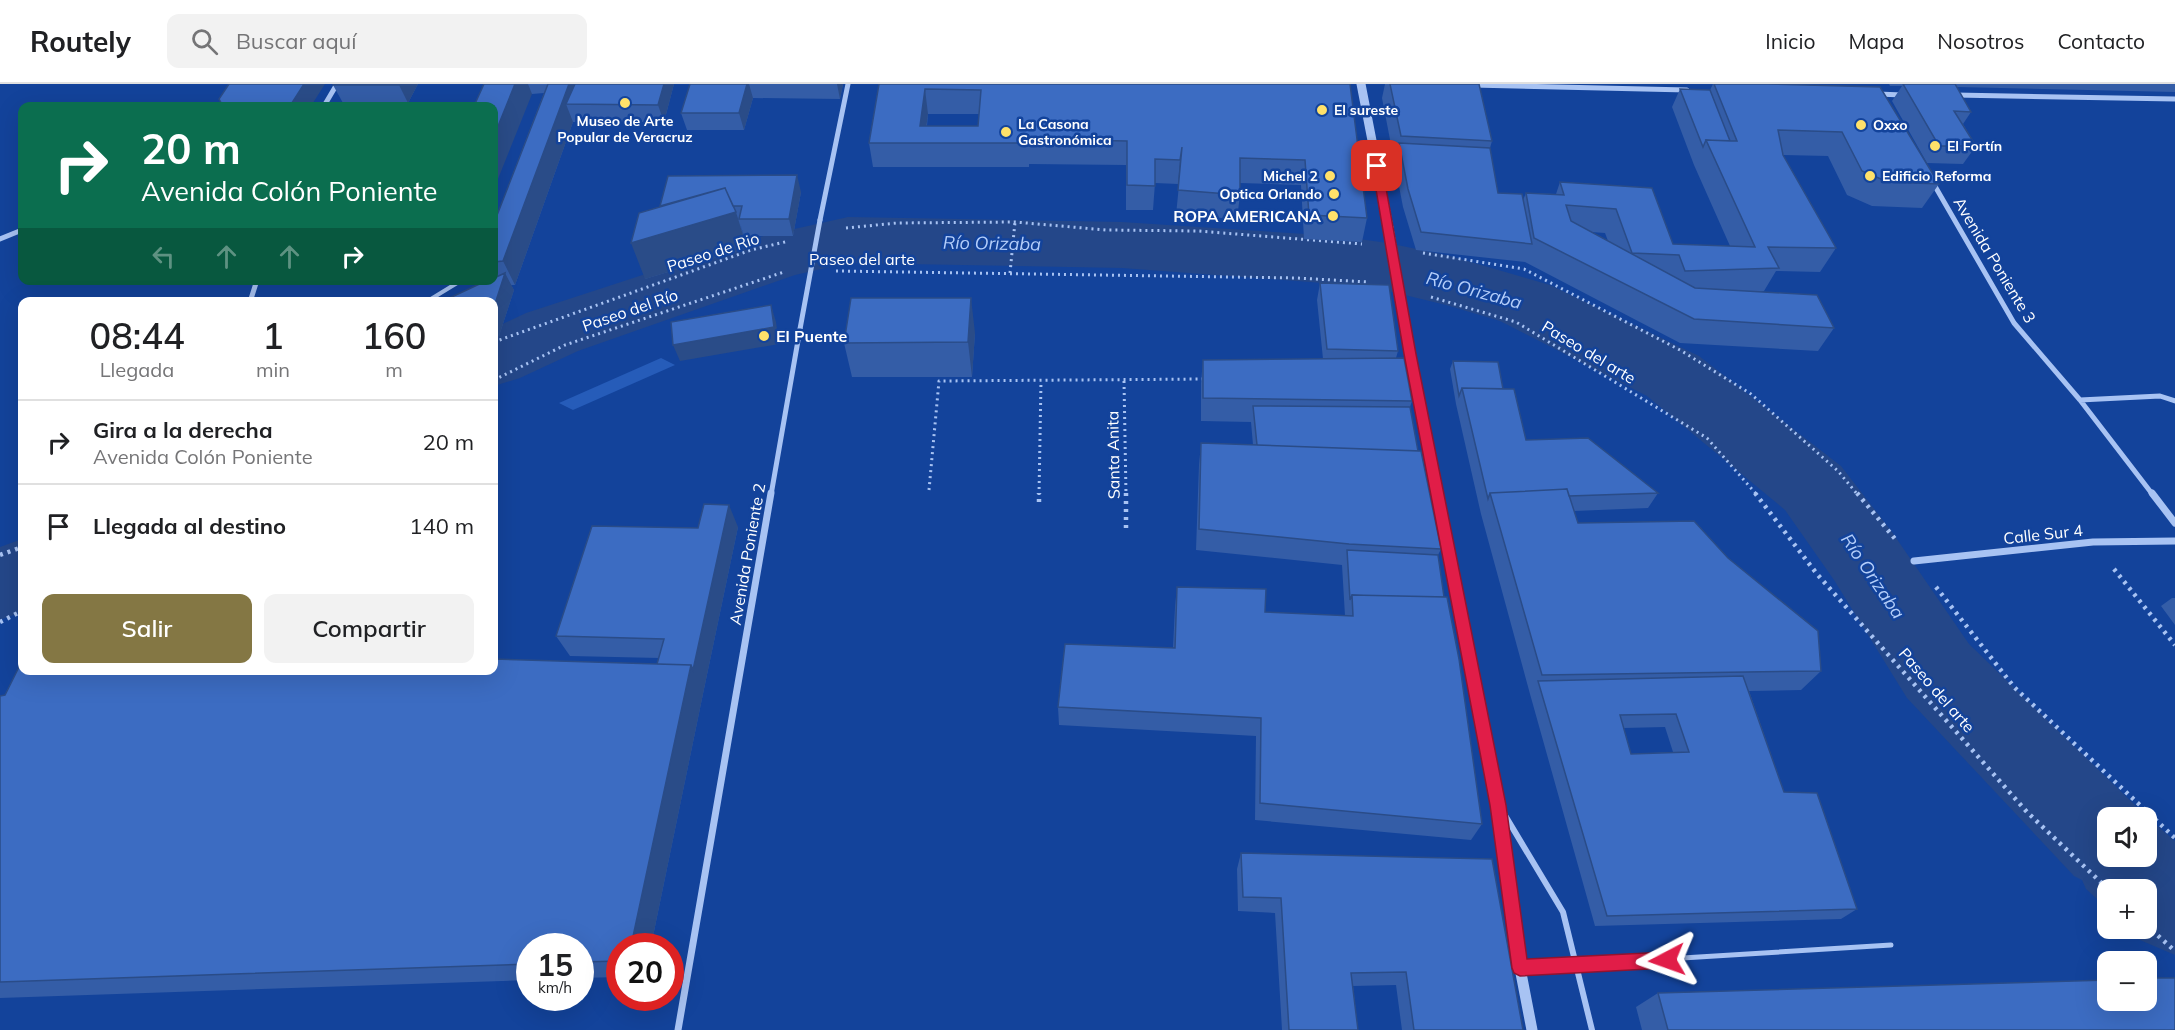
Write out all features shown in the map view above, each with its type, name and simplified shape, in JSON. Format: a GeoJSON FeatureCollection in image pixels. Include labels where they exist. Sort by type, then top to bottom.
{"type":"FeatureCollection","features":[{"type":"Feature","properties":{"kind":"street"},"geometry":{"type":"LineString","coordinates":[[326,102],[337,84]]}},
{"type":"Feature","properties":{"kind":"street","name":"Avenida Poniente 2"},"geometry":{"type":"LineString","coordinates":[[678,1030],[800,329],[848,84]]}},
{"type":"Feature","properties":{"kind":"street"},"geometry":{"type":"LineString","coordinates":[[1361,84],[1389,228],[1410,354],[1498,805],[1520,968],[1532,1030]]}},
{"type":"Feature","properties":{"kind":"street"},"geometry":{"type":"LineString","coordinates":[[1876,84],[1888,104]]}},
{"type":"Feature","properties":{"kind":"street"},"geometry":{"type":"LineString","coordinates":[[1468,85],[1692,90]]}},
{"type":"Feature","properties":{"kind":"street"},"geometry":{"type":"LineString","coordinates":[[1870,94],[1905,94]]}},
{"type":"Feature","properties":{"kind":"street"},"geometry":{"type":"LineString","coordinates":[[1952,95],[2175,99]]}},
{"type":"Feature","properties":{"kind":"street","name":"Avenida Poniente 3"},"geometry":{"type":"LineString","coordinates":[[1928,174],[2014,323],[2080,400],[2175,524]]}},
{"type":"Feature","properties":{"kind":"street"},"geometry":{"type":"LineString","coordinates":[[0,239],[18,232]]}},
{"type":"Feature","properties":{"kind":"street"},"geometry":{"type":"LineString","coordinates":[[2080,400],[2160,396],[2175,401]]}},
{"type":"Feature","properties":{"kind":"street","name":"Calle Sur 4"},"geometry":{"type":"LineString","coordinates":[[1914,561],[2093,542],[2175,541]]}},
{"type":"Feature","properties":{"kind":"street"},"geometry":{"type":"LineString","coordinates":[[1498,805],[1563,912],[1592,1030]]}},
{"type":"Feature","properties":{"kind":"lane"},"geometry":{"type":"LineString","coordinates":[[434,297],[454,285]]}},
{"type":"Feature","properties":{"kind":"lane"},"geometry":{"type":"LineString","coordinates":[[1520,968],[1891,945]]}},
{"type":"Feature","properties":{"kind":"path"},"geometry":{"type":"LineString","coordinates":[[842,228],[948,222],[1016,222],[1106,230],[1198,231],[1373,246]]}},
{"type":"Feature","properties":{"kind":"path"},"geometry":{"type":"LineString","coordinates":[[1010,273],[1016,222]]}},
{"type":"Feature","properties":{"kind":"path","name":"Paseo de Rio"},"geometry":{"type":"LineString","coordinates":[[498,340],[751,250],[797,238]]}},
{"type":"Feature","properties":{"kind":"path"},"geometry":{"type":"LineString","coordinates":[[1420,253],[1524,268],[1680,350]]}},
{"type":"Feature","properties":{"kind":"path","name":"Paseo del arte"},"geometry":{"type":"LineString","coordinates":[[830,271],[1285,278],[1370,282]]}},
{"type":"Feature","properties":{"kind":"path","name":"Paseo del arte"},"geometry":{"type":"LineString","coordinates":[[778,272],[788,272]]}},
{"type":"Feature","properties":{"kind":"path","name":"Paseo del Río"},"geometry":{"type":"LineString","coordinates":[[498,378],[566,345],[778,272]]}},
{"type":"Feature","properties":{"kind":"path","name":"Paseo del arte"},"geometry":{"type":"LineString","coordinates":[[1426,296],[1516,322],[1707,438],[1764,503],[1817,574],[2027,812],[2097,879]]}},
{"type":"Feature","properties":{"kind":"path"},"geometry":{"type":"LineString","coordinates":[[929,490],[939,381],[1217,379]]}},
{"type":"Feature","properties":{"kind":"path"},"geometry":{"type":"LineString","coordinates":[[1038,502],[1041,381]]}},
{"type":"Feature","properties":{"kind":"path","name":"Santa Anita"},"geometry":{"type":"LineString","coordinates":[[1124,381],[1126,528]]}},
{"type":"Feature","properties":{"kind":"path"},"geometry":{"type":"LineString","coordinates":[[2093,542],[2175,645]]}},
{"type":"Feature","properties":{"kind":"path"},"geometry":{"type":"LineString","coordinates":[[0,555],[18,548]]}},
{"type":"Feature","properties":{"kind":"path"},"geometry":{"type":"LineString","coordinates":[[0,622],[18,613]]}},
{"type":"Feature","properties":{"kind":"path"},"geometry":{"type":"LineString","coordinates":[[2157,935],[2175,951]]}},
{"type":"Feature","properties":{"kind":"shaded area"},"geometry":{"type":"Polygon","coordinates":[[[661,358],[675,365],[573,410],[559,403],[661,358]]]}},
{"type":"Feature","properties":{"kind":"building"},"geometry":{"type":"Polygon","coordinates":[[[229,84],[304,84],[293,102],[221,102],[219,99],[229,84]]]}},
{"type":"Feature","properties":{"kind":"building"},"geometry":{"type":"Polygon","coordinates":[[[399,84],[399,85],[333,85],[399,84]]]}},
{"type":"Feature","properties":{"kind":"building"},"geometry":{"type":"Polygon","coordinates":[[[484,84],[515,84],[498,126],[498,102],[476,102],[484,84]]]}},
{"type":"Feature","properties":{"kind":"building"},"geometry":{"type":"Polygon","coordinates":[[[548,84],[569,84],[503,261],[498,262],[498,213],[548,84]]]}},
{"type":"Feature","properties":{"kind":"building"},"geometry":{"type":"Polygon","coordinates":[[[575,84],[664,84],[658,105],[566,104],[575,84]]]}},
{"type":"Feature","properties":{"kind":"building"},"geometry":{"type":"Polygon","coordinates":[[[690,84],[747,84],[739,113],[681,113],[690,84]]]}},
{"type":"Feature","properties":{"kind":"building"},"geometry":{"type":"Polygon","coordinates":[[[879,84],[1350,84],[1367,218],[1309,215],[1305,160],[1240,158],[1240,195],[1178,190],[1182,147],[1180,160],[1155,159],[1155,186],[1127,185],[1127,141],[1027,139],[1027,143],[869,143],[879,84]],[[925,89],[920,126],[978,126],[981,90],[925,89]]]}},
{"type":"Feature","properties":{"kind":"building"},"geometry":{"type":"Polygon","coordinates":[[[1390,84],[1479,84],[1492,141],[1401,136],[1390,84]]]}},
{"type":"Feature","properties":{"kind":"building"},"geometry":{"type":"Polygon","coordinates":[[[1714,84],[1880,87],[1939,184],[1888,182],[1862,171],[1842,132],[1778,130],[1783,155],[1836,248],[1768,247],[1779,268],[1685,271],[1679,255],[1632,253],[1616,209],[1566,205],[1571,221],[1695,288],[1817,295],[1834,328],[1694,319],[1534,238],[1526,193],[1564,195],[1560,182],[1652,188],[1673,244],[1755,247],[1706,140],[1737,141],[1714,84]]]}},
{"type":"Feature","properties":{"kind":"building"},"geometry":{"type":"Polygon","coordinates":[[[1903,84],[1955,84],[1971,112],[1954,111],[1976,146],[1939,146],[1903,84]]]}},
{"type":"Feature","properties":{"kind":"building"},"geometry":{"type":"Polygon","coordinates":[[[1680,89],[1710,90],[1730,141],[1706,140],[1703,147],[1680,89]]]}},
{"type":"Feature","properties":{"kind":"building"},"geometry":{"type":"Polygon","coordinates":[[[1399,143],[1490,148],[1498,193],[1522,194],[1532,244],[1421,232],[1408,189],[1399,143]]]}},
{"type":"Feature","properties":{"kind":"building"},"geometry":{"type":"Polygon","coordinates":[[[797,175],[789,219],[739,219],[742,206],[733,206],[725,188],[660,206],[668,176],[797,175]]]}},
{"type":"Feature","properties":{"kind":"building"},"geometry":{"type":"Polygon","coordinates":[[[725,188],[736,212],[631,243],[639,213],[725,188]]]}},
{"type":"Feature","properties":{"kind":"building"},"geometry":{"type":"Polygon","coordinates":[[[505,273],[497,297],[452,297],[477,285],[498,285],[498,276],[505,273]]]}},
{"type":"Feature","properties":{"kind":"building"},"geometry":{"type":"Polygon","coordinates":[[[1320,283],[1389,285],[1398,351],[1327,349],[1320,283]]]}},
{"type":"Feature","properties":{"kind":"building"},"geometry":{"type":"Polygon","coordinates":[[[851,298],[971,298],[968,342],[844,343],[851,298]]]}},
{"type":"Feature","properties":{"kind":"building"},"geometry":{"type":"Polygon","coordinates":[[[771,305],[774,327],[673,345],[671,322],[771,305]]]}},
{"type":"Feature","properties":{"kind":"building"},"geometry":{"type":"Polygon","coordinates":[[[1404,358],[1412,401],[1203,398],[1203,360],[1404,358]]]}},
{"type":"Feature","properties":{"kind":"building"},"geometry":{"type":"Polygon","coordinates":[[[1453,361],[1498,362],[1503,389],[1462,388],[1459,396],[1453,361]]]}},
{"type":"Feature","properties":{"kind":"building"},"geometry":{"type":"Polygon","coordinates":[[[1462,388],[1514,389],[1526,440],[1588,438],[1658,493],[1569,496],[1567,489],[1490,493],[1488,499],[1462,388]]]}},
{"type":"Feature","properties":{"kind":"building"},"geometry":{"type":"Polygon","coordinates":[[[1253,406],[1410,407],[1418,451],[1257,445],[1253,406]]]}},
{"type":"Feature","properties":{"kind":"building"},"geometry":{"type":"Polygon","coordinates":[[[1201,443],[1421,451],[1441,549],[1349,544],[1199,529],[1201,443]]]}},
{"type":"Feature","properties":{"kind":"building"},"geometry":{"type":"Polygon","coordinates":[[[1567,489],[1578,523],[1694,521],[1728,558],[1818,631],[1821,671],[1542,675],[1490,493],[1567,489]]]}},
{"type":"Feature","properties":{"kind":"building"},"geometry":{"type":"Polygon","coordinates":[[[704,504],[729,505],[693,670],[691,665],[657,664],[664,639],[556,636],[592,526],[698,528],[704,504]]]}},
{"type":"Feature","properties":{"kind":"building"},"geometry":{"type":"Polygon","coordinates":[[[1347,550],[1438,555],[1444,597],[1352,595],[1350,600],[1347,550]]]}},
{"type":"Feature","properties":{"kind":"building"},"geometry":{"type":"Polygon","coordinates":[[[1177,587],[1266,589],[1265,612],[1353,616],[1352,595],[1447,597],[1459,659],[1482,824],[1260,803],[1261,718],[1058,707],[1065,644],[1175,648],[1177,587]]]}},
{"type":"Feature","properties":{"kind":"building"},"geometry":{"type":"Polygon","coordinates":[[[498,659],[691,665],[634,933],[606,933],[606,961],[594,962],[594,933],[516,933],[516,964],[0,982],[0,696],[5,695],[18,669],[18,675],[498,675],[498,659]]]}},
{"type":"Feature","properties":{"kind":"building"},"geometry":{"type":"Polygon","coordinates":[[[1743,676],[1784,792],[1817,793],[1857,909],[1607,916],[1538,681],[1743,676]],[[1676,714],[1620,715],[1631,754],[1689,752],[1676,714]]]}},
{"type":"Feature","properties":{"kind":"building"},"geometry":{"type":"Polygon","coordinates":[[[1241,853],[1492,859],[1523,1030],[1414,1030],[1406,972],[1351,973],[1358,1030],[1289,1030],[1281,898],[1243,897],[1241,853]]]}},
{"type":"Feature","properties":{"kind":"building"},"geometry":{"type":"Polygon","coordinates":[[[2157,978],[2175,978],[2175,1030],[1668,1030],[1658,993],[2097,980],[2097,1011],[2157,1011],[2157,978]]]}},
{"type":"Feature","properties":{"kind":"waterway","name":"Río Orizaba"},"geometry":{"type":"LineString","coordinates":[[498,357],[552,332],[783,254],[848,240],[1122,245],[1337,260],[1388,267],[1450,281],[1525,303],[1673,376],[1813,488],[1863,556],[1938,671],[2097,833]]}},
{"type":"Feature","properties":{"kind":"waterway","name":"Río Orizaba"},"geometry":{"type":"LineString","coordinates":[[0,585],[18,576]]}},
{"type":"Feature","properties":{"kind":"waterway","name":"Río Orizaba"},"geometry":{"type":"LineString","coordinates":[[2132,867],[2175,906]]}},
{"type":"Feature","properties":{"kind":"place","name":"Museo de Arte Popular de Veracruz"},"geometry":{"type":"Point","coordinates":[625,103]}},
{"type":"Feature","properties":{"kind":"place","name":"El sureste"},"geometry":{"type":"Point","coordinates":[1322,110]}},
{"type":"Feature","properties":{"kind":"place","name":"Oxxo"},"geometry":{"type":"Point","coordinates":[1861,125]}},
{"type":"Feature","properties":{"kind":"place","name":"La Casona Gastronómica"},"geometry":{"type":"Point","coordinates":[1006,132]}},
{"type":"Feature","properties":{"kind":"place","name":"El Fortín"},"geometry":{"type":"Point","coordinates":[1935,146]}},
{"type":"Feature","properties":{"kind":"place","name":"Michel 2"},"geometry":{"type":"Point","coordinates":[1330,176]}},
{"type":"Feature","properties":{"kind":"place","name":"Edificio Reforma"},"geometry":{"type":"Point","coordinates":[1870,176]}},
{"type":"Feature","properties":{"kind":"place","name":"Optica Orlando"},"geometry":{"type":"Point","coordinates":[1334,194]}},
{"type":"Feature","properties":{"kind":"place","name":"ROPA AMERICANA"},"geometry":{"type":"Point","coordinates":[1333,216]}},
{"type":"Feature","properties":{"kind":"place","name":"El Puente"},"geometry":{"type":"Point","coordinates":[764,336]}},
{"type":"Feature","properties":{"kind":"route"},"geometry":{"type":"LineString","coordinates":[[1377,166],[1410,354],[1498,805],[1520,968],[1667,960]]}}]}
